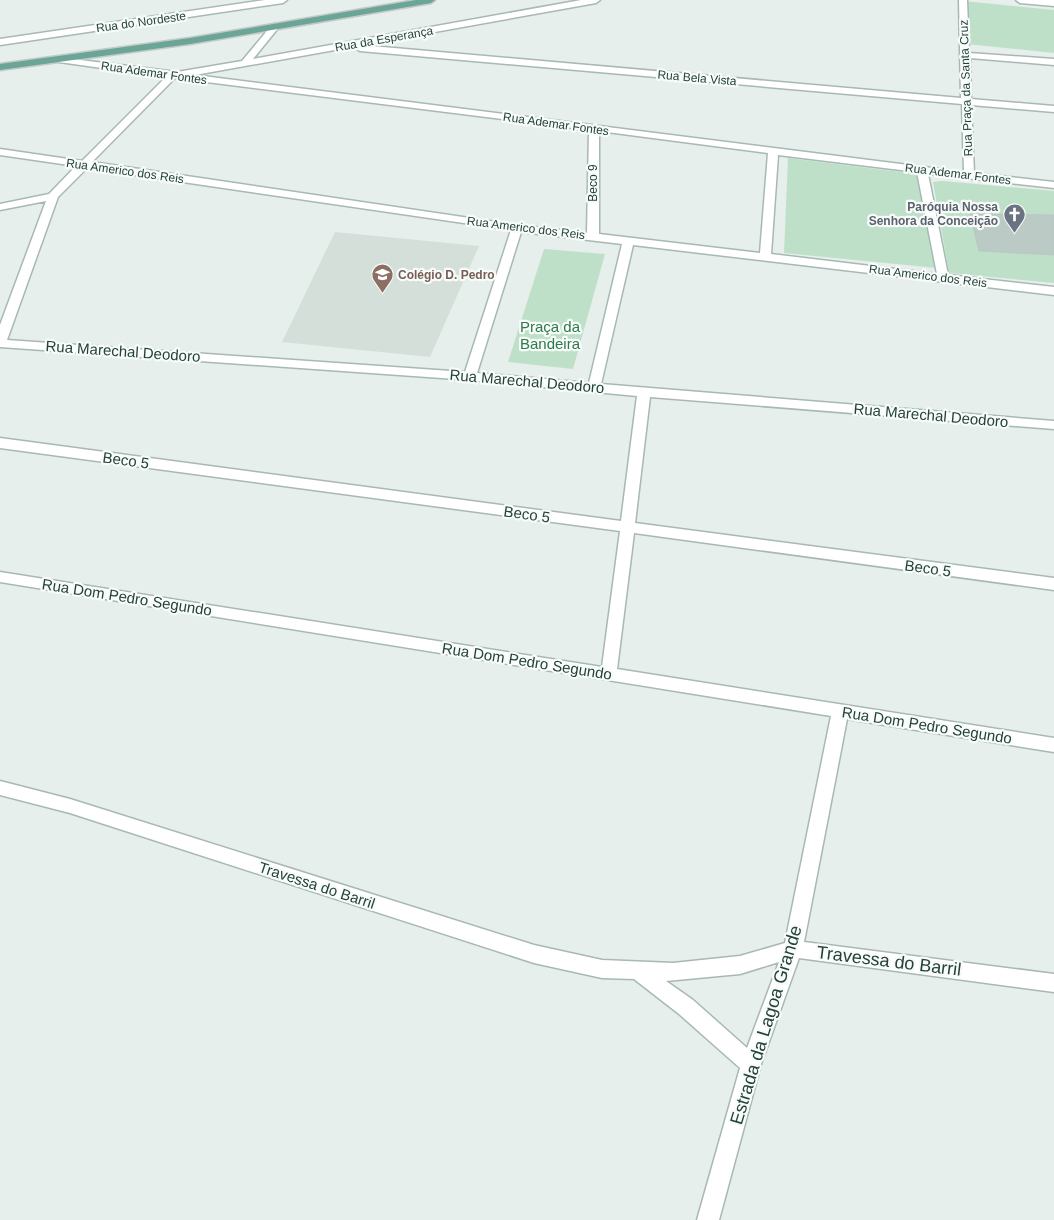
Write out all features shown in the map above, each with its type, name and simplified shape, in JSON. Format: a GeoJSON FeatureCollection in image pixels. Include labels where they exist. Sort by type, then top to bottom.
{"type":"FeatureCollection","features":[{"type":"Feature","properties":{"kind":"main road"},"geometry":{"type":"LineString","coordinates":[[0,67],[275,27],[431,0]]}},
{"type":"Feature","properties":{"kind":"street","name":"Rua do Nordeste"},"geometry":{"type":"LineString","coordinates":[[0,42],[283,0]]}},
{"type":"Feature","properties":{"kind":"street","name":"Rua da Esperança"},"geometry":{"type":"LineString","coordinates":[[172,76],[596,0]]}},
{"type":"Feature","properties":{"kind":"street","name":"Rua Praça da Santa Cruz"},"geometry":{"type":"LineString","coordinates":[[963,0],[969,176]]}},
{"type":"Feature","properties":{"kind":"street"},"geometry":{"type":"LineString","coordinates":[[1020,0],[1054,3]]}},
{"type":"Feature","properties":{"kind":"street"},"geometry":{"type":"LineString","coordinates":[[244,64],[275,27]]}},
{"type":"Feature","properties":{"kind":"street","name":"Rua Bela Vista"},"geometry":{"type":"LineString","coordinates":[[341,47],[1054,108]]}},
{"type":"Feature","properties":{"kind":"street"},"geometry":{"type":"LineString","coordinates":[[965,55],[1054,62]]}},
{"type":"Feature","properties":{"kind":"street","name":"Rua Ademar Fontes"},"geometry":{"type":"LineString","coordinates":[[59,59],[172,76],[398,102],[773,152],[1054,185]]}},
{"type":"Feature","properties":{"kind":"street"},"geometry":{"type":"LineString","coordinates":[[0,342],[53,196],[172,76]]}},
{"type":"Feature","properties":{"kind":"street","name":"Beco 9"},"geometry":{"type":"LineString","coordinates":[[593,237],[594,129]]}},
{"type":"Feature","properties":{"kind":"street","name":"Rua Americo dos Reis"},"geometry":{"type":"LineString","coordinates":[[0,152],[83,166],[517,228],[943,277],[1053,294]]}},
{"type":"Feature","properties":{"kind":"street"},"geometry":{"type":"LineString","coordinates":[[765,257],[773,152]]}},
{"type":"Feature","properties":{"kind":"street"},"geometry":{"type":"LineString","coordinates":[[922,170],[943,277]]}},
{"type":"Feature","properties":{"kind":"street"},"geometry":{"type":"LineString","coordinates":[[0,207],[53,196]]}},
{"type":"Feature","properties":{"kind":"street"},"geometry":{"type":"LineString","coordinates":[[470,376],[517,228]]}},
{"type":"Feature","properties":{"kind":"street"},"geometry":{"type":"LineString","coordinates":[[594,387],[628,241]]}},
{"type":"Feature","properties":{"kind":"street","name":"Rua Marechal Deodoro"},"geometry":{"type":"LineString","coordinates":[[0,342],[470,376],[1054,425]]}},
{"type":"Feature","properties":{"kind":"street"},"geometry":{"type":"LineString","coordinates":[[609,674],[644,392]]}},
{"type":"Feature","properties":{"kind":"street","name":"Beco 5"},"geometry":{"type":"LineString","coordinates":[[0,443],[1054,584]]}},
{"type":"Feature","properties":{"kind":"street","name":"Rua Dom Pedro Segundo"},"geometry":{"type":"LineString","coordinates":[[0,577],[1054,745]]}},
{"type":"Feature","properties":{"kind":"street","name":"Estrada da Lagoa Grande"},"geometry":{"type":"LineString","coordinates":[[708,1220],[751,1064],[793,949],[840,711]]}},
{"type":"Feature","properties":{"kind":"street","name":"Travessa do Barril"},"geometry":{"type":"LineString","coordinates":[[0,788],[70,806],[534,954],[602,969],[673,972],[740,965],[793,949],[1054,983]]}},
{"type":"Feature","properties":{"kind":"street"},"geometry":{"type":"LineString","coordinates":[[637,970],[686,1007],[751,1064]]}},
{"type":"Feature","properties":{"kind":"shaded area","name":"Colégio D. Pedro"},"geometry":{"type":"Polygon","coordinates":[[[335,232],[479,246],[430,357],[282,342],[335,232]]]}},
{"type":"Feature","properties":{"kind":"green space"},"geometry":{"type":"Polygon","coordinates":[[[964,1],[1054,10],[1054,53],[966,44],[964,1]]]}},
{"type":"Feature","properties":{"kind":"green space"},"geometry":{"type":"Polygon","coordinates":[[[788,158],[917,174],[937,268],[784,253],[788,158]]]}},
{"type":"Feature","properties":{"kind":"green space"},"geometry":{"type":"Polygon","coordinates":[[[942,181],[1054,191],[1054,283],[949,273],[933,182],[942,181]]]}},
{"type":"Feature","properties":{"kind":"green space","name":"Praça da Bandeira"},"geometry":{"type":"Polygon","coordinates":[[[544,249],[605,254],[573,369],[508,362],[544,249]]]}},
{"type":"Feature","properties":{"kind":"building","name":"Paróquia Nossa Senhora da Conceição"},"geometry":{"type":"Polygon","coordinates":[[[970,214],[1054,215],[1054,255],[979,251],[970,214]]]}},
{"type":"Feature","properties":{"kind":"place","name":"Paróquia Nossa Senhora da Conceição"},"geometry":{"type":"Point","coordinates":[1014,233]}},
{"type":"Feature","properties":{"kind":"place","name":"Colégio D. Pedro"},"geometry":{"type":"Point","coordinates":[382,294]}}]}
